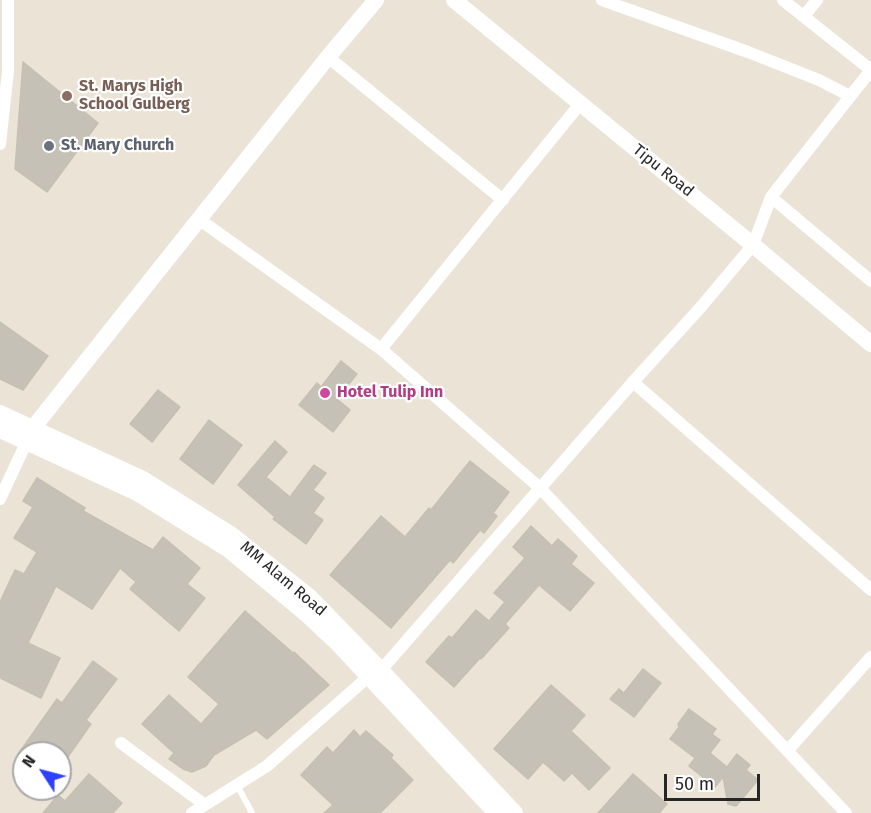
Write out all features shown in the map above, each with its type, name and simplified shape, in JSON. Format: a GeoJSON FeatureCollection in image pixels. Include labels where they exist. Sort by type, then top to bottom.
{"type":"FeatureCollection","features":[{"type":"Feature","properties":{"kind":"street"},"geometry":{"type":"LineString","coordinates":[[0,144],[8,71],[8,0]]}},
{"type":"Feature","properties":{"kind":"street"},"geometry":{"type":"LineString","coordinates":[[0,499],[30,435],[328,57],[376,0]]}},
{"type":"Feature","properties":{"kind":"street","name":"Tipu Road"},"geometry":{"type":"LineString","coordinates":[[454,0],[871,344]]}},
{"type":"Feature","properties":{"kind":"street"},"geometry":{"type":"LineString","coordinates":[[602,0],[748,52],[819,80],[850,96]]}},
{"type":"Feature","properties":{"kind":"street"},"geometry":{"type":"LineString","coordinates":[[192,813],[267,766],[375,674],[700,308],[753,245],[771,197],[871,70],[783,0]]}},
{"type":"Feature","properties":{"kind":"street"},"geometry":{"type":"LineString","coordinates":[[804,16],[817,0]]}},
{"type":"Feature","properties":{"kind":"street"},"geometry":{"type":"LineString","coordinates":[[328,57],[503,200]]}},
{"type":"Feature","properties":{"kind":"street"},"geometry":{"type":"LineString","coordinates":[[381,349],[580,104]]}},
{"type":"Feature","properties":{"kind":"street"},"geometry":{"type":"LineString","coordinates":[[771,197],[871,281]]}},
{"type":"Feature","properties":{"kind":"street"},"geometry":{"type":"LineString","coordinates":[[200,220],[381,349],[540,488],[846,813]]}},
{"type":"Feature","properties":{"kind":"street"},"geometry":{"type":"LineString","coordinates":[[633,382],[871,590]]}},
{"type":"Feature","properties":{"kind":"street","name":"MM Alam Road"},"geometry":{"type":"LineString","coordinates":[[0,413],[30,435]]}},
{"type":"Feature","properties":{"kind":"street","name":"MM Alam Road"},"geometry":{"type":"LineString","coordinates":[[0,430],[30,435],[143,479],[232,535],[310,597],[496,813]]}},
{"type":"Feature","properties":{"kind":"street"},"geometry":{"type":"LineString","coordinates":[[788,750],[871,657]]}},
{"type":"Feature","properties":{"kind":"street","name":"MM Alam Road"},"geometry":{"type":"LineString","coordinates":[[375,674],[515,813]]}},
{"type":"Feature","properties":{"kind":"street"},"geometry":{"type":"LineString","coordinates":[[121,743],[205,805]]}},
{"type":"Feature","properties":{"kind":"lane"},"geometry":{"type":"LineString","coordinates":[[237,785],[252,813]]}},
{"type":"Feature","properties":{"kind":"building","name":"St. Mary Church"},"geometry":{"type":"Polygon","coordinates":[[[23,62],[98,123],[47,192],[15,169],[23,62]]]}},
{"type":"Feature","properties":{"kind":"building"},"geometry":{"type":"Polygon","coordinates":[[[0,322],[48,356],[23,390],[0,379],[0,322]]]}},
{"type":"Feature","properties":{"kind":"building","name":"Hotel Tulip Inn"},"geometry":{"type":"Polygon","coordinates":[[[341,361],[357,374],[337,399],[350,410],[333,432],[299,405],[317,383],[321,387],[341,361]]]}},
{"type":"Feature","properties":{"kind":"building"},"geometry":{"type":"Polygon","coordinates":[[[158,390],[180,407],[152,442],[130,424],[158,390]]]}},
{"type":"Feature","properties":{"kind":"building"},"geometry":{"type":"Polygon","coordinates":[[[209,420],[242,445],[213,484],[180,459],[209,420]]]}},
{"type":"Feature","properties":{"kind":"building"},"geometry":{"type":"Polygon","coordinates":[[[275,441],[287,452],[266,477],[290,497],[314,465],[326,473],[313,490],[324,498],[313,513],[323,520],[306,544],[273,519],[275,517],[238,485],[275,441]]]}},
{"type":"Feature","properties":{"kind":"building"},"geometry":{"type":"Polygon","coordinates":[[[470,461],[509,492],[493,513],[497,516],[484,533],[480,530],[453,563],[450,560],[391,628],[330,575],[381,516],[405,537],[429,508],[431,510],[470,461]]]}},
{"type":"Feature","properties":{"kind":"building"},"geometry":{"type":"Polygon","coordinates":[[[37,478],[85,508],[83,511],[153,550],[163,537],[200,568],[187,584],[205,598],[179,631],[130,589],[136,582],[120,568],[92,609],[56,586],[28,643],[60,658],[41,698],[0,678],[0,602],[15,570],[24,574],[37,552],[14,538],[33,507],[23,501],[37,478]]]}},
{"type":"Feature","properties":{"kind":"building"},"geometry":{"type":"Polygon","coordinates":[[[531,526],[552,546],[558,539],[577,556],[571,564],[594,583],[570,611],[539,585],[505,624],[509,628],[454,687],[426,662],[449,636],[452,638],[476,610],[489,621],[505,602],[494,593],[525,558],[513,547],[531,526]]]}},
{"type":"Feature","properties":{"kind":"building"},"geometry":{"type":"Polygon","coordinates":[[[245,611],[329,685],[267,739],[256,730],[214,755],[206,766],[192,772],[183,769],[169,759],[174,753],[142,724],[169,695],[201,724],[219,704],[188,677],[245,611]]]}},
{"type":"Feature","properties":{"kind":"building"},"geometry":{"type":"Polygon","coordinates":[[[93,661],[117,679],[86,720],[91,724],[72,751],[72,741],[27,741],[57,699],[62,703],[93,661]]]}},
{"type":"Feature","properties":{"kind":"building"},"geometry":{"type":"Polygon","coordinates":[[[643,669],[661,683],[634,717],[610,699],[619,689],[624,693],[643,669]]]}},
{"type":"Feature","properties":{"kind":"building"},"geometry":{"type":"Polygon","coordinates":[[[551,685],[585,715],[571,731],[610,768],[589,790],[572,773],[564,781],[543,762],[528,779],[494,749],[551,685]]]}},
{"type":"Feature","properties":{"kind":"building"},"geometry":{"type":"Polygon","coordinates":[[[689,709],[716,729],[712,734],[720,740],[710,753],[727,767],[737,754],[750,765],[746,770],[758,780],[736,806],[728,804],[723,777],[715,787],[689,766],[695,758],[670,739],[689,709]]]}},
{"type":"Feature","properties":{"kind":"building"},"geometry":{"type":"Polygon","coordinates":[[[354,730],[360,737],[366,731],[393,755],[391,758],[413,780],[380,813],[324,813],[333,805],[301,775],[327,747],[333,753],[354,730]]]}},
{"type":"Feature","properties":{"kind":"building"},"geometry":{"type":"Polygon","coordinates":[[[89,774],[122,803],[113,813],[43,813],[53,801],[72,801],[72,793],[89,774]]]}},
{"type":"Feature","properties":{"kind":"building"},"geometry":{"type":"Polygon","coordinates":[[[633,774],[667,804],[659,813],[598,813],[633,774]]]}},
{"type":"Feature","properties":{"kind":"place","name":"St. Marys High School Gulberg"},"geometry":{"type":"Point","coordinates":[67,96]}},
{"type":"Feature","properties":{"kind":"place","name":"St. Mary Church"},"geometry":{"type":"Point","coordinates":[49,146]}},
{"type":"Feature","properties":{"kind":"place","name":"Hotel Tulip Inn"},"geometry":{"type":"Point","coordinates":[325,393]}}]}
